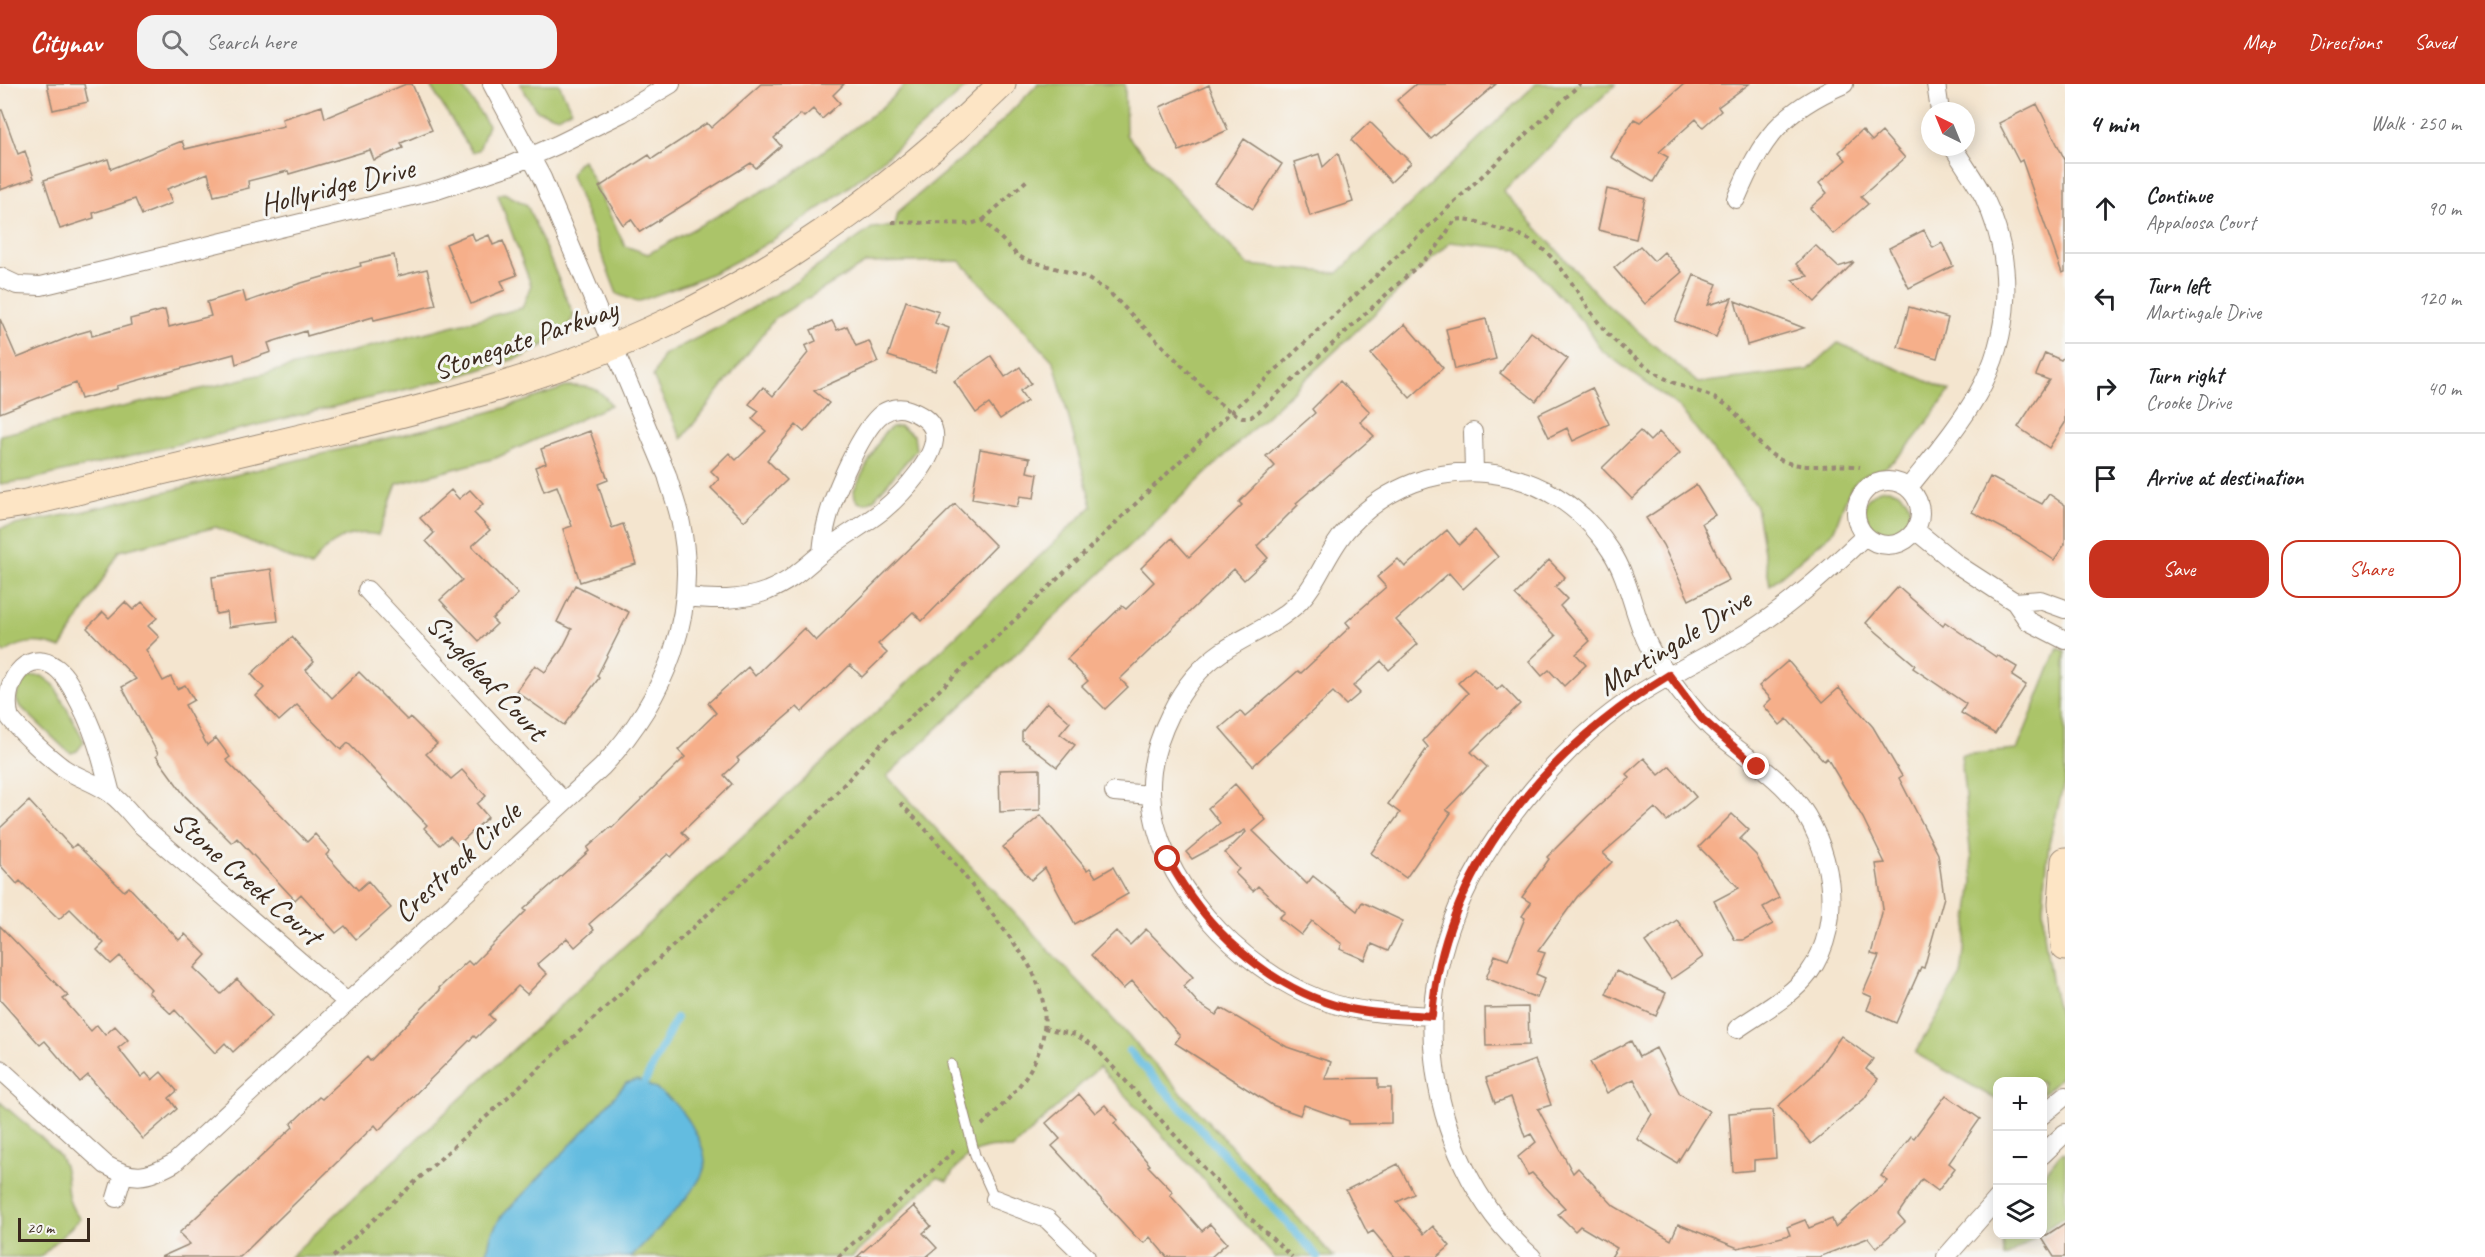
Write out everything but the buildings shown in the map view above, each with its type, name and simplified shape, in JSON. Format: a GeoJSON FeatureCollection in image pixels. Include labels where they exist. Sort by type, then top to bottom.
{"type":"FeatureCollection","features":[{"type":"Feature","properties":{"kind":"street","name":"Crestrock Circle"},"geometry":{"type":"LineString","coordinates":[[123,1175],[149,1174],[174,1162],[564,802],[624,743],[654,698],[674,651],[686,597],[685,559],[680,519],[667,475],[531,156],[492,84]]}},
{"type":"Feature","properties":{"kind":"street","name":"Hollyridge Drive"},"geometry":{"type":"LineString","coordinates":[[0,277],[17,285],[41,286],[396,202],[437,190],[531,156],[622,113],[671,84]]}},
{"type":"Feature","properties":{"kind":"street","name":"Stonegate Parkway"},"geometry":{"type":"LineString","coordinates":[[0,507],[414,411],[534,377],[612,347],[705,303],[799,249],[906,170],[944,139],[1002,84]]}},
{"type":"Feature","properties":{"kind":"street"},"geometry":{"type":"LineString","coordinates":[[1736,199],[1754,157],[1779,124],[1809,102],[1844,84]]}},
{"type":"Feature","properties":{"kind":"street"},"geometry":{"type":"LineString","coordinates":[[1936,84],[1939,102]]}},
{"type":"Feature","properties":{"kind":"street"},"geometry":{"type":"LineString","coordinates":[[1909,487],[1977,395],[1989,372],[2002,330],[2005,310],[2005,262],[2000,240],[1985,199],[1959,156]]}},
{"type":"Feature","properties":{"kind":"street"},"geometry":{"type":"LineString","coordinates":[[686,597],[726,600],[764,592],[804,570],[822,553],[883,510],[922,468],[932,453],[934,442],[933,430],[926,419],[903,408],[883,413],[874,422],[866,433],[834,498],[826,523],[822,553]]}},
{"type":"Feature","properties":{"kind":"street"},"geometry":{"type":"LineString","coordinates":[[1473,432],[1474,471]]}},
{"type":"Feature","properties":{"kind":"street"},"geometry":{"type":"LineString","coordinates":[[1432,1016],[1369,1012],[1345,1008],[1320,1000],[1268,973],[1242,953],[1197,905],[1180,881],[1158,834],[1151,795],[1151,771],[1166,724],[1189,682],[1221,652],[1282,616],[1300,600],[1348,528],[1383,498],[1427,478],[1474,471],[1501,475],[1546,491],[1585,518],[1614,555],[1624,576],[1640,627],[1654,655],[1702,719],[1794,797],[1815,836],[1827,873],[1830,911],[1819,956],[1809,973],[1794,990],[1737,1029]]}},
{"type":"Feature","properties":{"kind":"street"},"geometry":{"type":"LineString","coordinates":[[1890,480],[1909,487],[1918,500],[1920,508],[1915,531],[1909,538],[1891,545],[1881,545],[1865,536],[1856,519],[1856,509],[1864,491],[1871,485],[1890,480]]}},
{"type":"Feature","properties":{"kind":"street"},"geometry":{"type":"LineString","coordinates":[[1915,531],[1958,566],[2015,602],[2028,621],[2065,640]]}},
{"type":"Feature","properties":{"kind":"street","name":"Martingale Drive"},"geometry":{"type":"LineString","coordinates":[[1532,1257],[1488,1209],[1452,1140],[1444,1119],[1435,1071],[1432,1016],[1438,966],[1453,918],[1470,878],[1498,833],[1555,764],[1580,740],[1619,707],[1669,675],[1748,631],[1786,605],[1811,586],[1865,536]]}},
{"type":"Feature","properties":{"kind":"street","name":"Singleleaf Court"},"geometry":{"type":"LineString","coordinates":[[367,590],[564,802]]}},
{"type":"Feature","properties":{"kind":"street"},"geometry":{"type":"LineString","coordinates":[[2015,602],[2040,600],[2065,609]]}},
{"type":"Feature","properties":{"kind":"street","name":"Stone Creek Court"},"geometry":{"type":"LineString","coordinates":[[111,794],[96,737],[85,711],[61,672],[54,665],[39,663],[30,663],[14,671],[8,678],[2,694],[4,709],[14,722],[63,768],[111,794],[140,824],[347,1002]]}},
{"type":"Feature","properties":{"kind":"street"},"geometry":{"type":"LineString","coordinates":[[1114,792],[1151,795]]}},
{"type":"Feature","properties":{"kind":"street"},"geometry":{"type":"LineString","coordinates":[[2065,861],[2062,903],[2065,947]]}},
{"type":"Feature","properties":{"kind":"street"},"geometry":{"type":"LineString","coordinates":[[0,1069],[92,1153],[123,1175],[116,1198]]}},
{"type":"Feature","properties":{"kind":"street"},"geometry":{"type":"LineString","coordinates":[[2047,1112],[2065,1096]]}},
{"type":"Feature","properties":{"kind":"street"},"geometry":{"type":"LineString","coordinates":[[2047,1151],[2065,1133]]}},
{"type":"Feature","properties":{"kind":"street"},"geometry":{"type":"LineString","coordinates":[[995,1199],[1047,1219],[1086,1257]]}},
{"type":"Feature","properties":{"kind":"street"},"geometry":{"type":"LineString","coordinates":[[1956,1254],[1993,1205]]}},
{"type":"Feature","properties":{"kind":"lane"},"geometry":{"type":"LineString","coordinates":[[951,1064],[975,1155],[995,1199]]}},
{"type":"Feature","properties":{"kind":"path"},"geometry":{"type":"LineString","coordinates":[[333,1257],[816,815],[878,747],[1580,84]]}},
{"type":"Feature","properties":{"kind":"path"},"geometry":{"type":"LineString","coordinates":[[892,222],[971,224],[983,220],[1027,180]]}},
{"type":"Feature","properties":{"kind":"path"},"geometry":{"type":"LineString","coordinates":[[983,220],[1017,255],[1085,277],[1108,291],[1231,412],[1242,417],[1251,417],[1279,395],[1434,250],[1455,220],[1461,219],[1531,241],[1562,271],[1610,337],[1656,373],[1681,386],[1705,393],[1725,404],[1744,422],[1762,448],[1774,456],[1799,465],[1860,467]]}},
{"type":"Feature","properties":{"kind":"path"},"geometry":{"type":"LineString","coordinates":[[838,1257],[1010,1099],[1024,1082],[1036,1058],[1044,1028],[1042,997],[1025,959],[960,868],[900,803]]}},
{"type":"Feature","properties":{"kind":"path"},"geometry":{"type":"LineString","coordinates":[[1044,1028],[1076,1035],[1094,1046],[1248,1216],[1292,1257]]}},
{"type":"Feature","properties":{"kind":"green space"},"geometry":{"type":"Polygon","coordinates":[[[429,84],[461,84],[488,125],[479,150],[472,152],[429,84]]]}},
{"type":"Feature","properties":{"kind":"green space"},"geometry":{"type":"Polygon","coordinates":[[[520,84],[559,84],[571,110],[558,117],[536,110],[520,84]]]}},
{"type":"Feature","properties":{"kind":"green space"},"geometry":{"type":"Polygon","coordinates":[[[906,84],[970,84],[883,160],[822,207],[757,249],[702,278],[637,302],[617,294],[571,175],[577,163],[583,160],[625,246],[648,254],[790,176],[882,107],[906,84]]]}},
{"type":"Feature","properties":{"kind":"green space"},"geometry":{"type":"Polygon","coordinates":[[[1038,84],[1125,84],[1126,135],[1248,265],[1338,273],[1536,84],[1616,84],[1503,191],[1606,304],[1698,383],[1808,370],[1838,343],[1950,391],[1905,450],[1883,469],[1863,476],[1855,483],[1832,533],[1770,585],[1756,506],[1679,407],[1601,350],[1586,326],[1517,249],[1450,242],[887,776],[1334,1257],[1275,1257],[1099,1067],[1012,1149],[1001,1147],[982,1149],[959,1164],[947,1181],[937,1177],[852,1257],[290,1257],[887,702],[1092,506],[1054,362],[960,261],[866,263],[775,318],[682,439],[653,377],[663,355],[723,325],[793,284],[872,228],[895,226],[898,212],[981,142],[1038,84]]]}},
{"type":"Feature","properties":{"kind":"green space"},"geometry":{"type":"Polygon","coordinates":[[[504,193],[527,205],[574,316],[563,334],[524,356],[453,378],[29,480],[0,484],[0,435],[223,384],[522,308],[531,285],[498,195],[504,193]]]}},
{"type":"Feature","properties":{"kind":"green space"},"geometry":{"type":"Polygon","coordinates":[[[569,386],[582,386],[598,391],[611,405],[496,458],[397,484],[378,535],[357,534],[339,539],[317,558],[311,567],[216,527],[120,551],[61,648],[32,643],[18,646],[4,653],[0,648],[0,528],[85,511],[430,428],[508,407],[569,386]]]}},
{"type":"Feature","properties":{"kind":"green space"},"geometry":{"type":"Polygon","coordinates":[[[900,426],[914,435],[916,450],[875,498],[867,503],[860,503],[854,495],[854,490],[883,434],[892,427],[900,426]]]}},
{"type":"Feature","properties":{"kind":"green space"},"geometry":{"type":"Polygon","coordinates":[[[1887,489],[1903,496],[1910,512],[1903,528],[1887,535],[1871,528],[1864,512],[1871,496],[1887,489]]]}},
{"type":"Feature","properties":{"kind":"green space"},"geometry":{"type":"Polygon","coordinates":[[[2058,648],[2065,651],[2065,779],[2049,843],[2043,906],[2044,933],[2052,986],[2065,1037],[2065,1065],[2060,1078],[2047,1090],[2047,1077],[1993,1077],[1993,1098],[1915,1053],[1961,975],[1973,881],[1961,755],[2017,750],[2058,648]]]}},
{"type":"Feature","properties":{"kind":"green space"},"geometry":{"type":"Polygon","coordinates":[[[33,676],[42,676],[54,685],[84,742],[77,751],[71,753],[65,749],[19,705],[16,698],[20,687],[23,681],[33,676]]]}},
{"type":"Feature","properties":{"kind":"green space"},"geometry":{"type":"Polygon","coordinates":[[[0,1102],[41,1137],[60,1157],[66,1173],[70,1202],[80,1219],[40,1257],[0,1257],[0,1102]]]}},
{"type":"Feature","properties":{"kind":"green space"},"geometry":{"type":"Polygon","coordinates":[[[2065,1152],[2065,1216],[2047,1228],[2047,1171],[2060,1154],[2065,1152]]]}},
{"type":"Feature","properties":{"kind":"green space"},"geometry":{"type":"Polygon","coordinates":[[[2003,1239],[2032,1239],[2006,1257],[2004,1257],[2003,1239]]]}},
{"type":"Feature","properties":{"kind":"water"},"geometry":{"type":"Polygon","coordinates":[[[637,1080],[654,1088],[675,1104],[687,1118],[701,1145],[705,1165],[695,1186],[685,1199],[631,1257],[486,1257],[491,1235],[500,1218],[589,1126],[626,1083],[637,1080]]]}},
{"type":"Feature","properties":{"kind":"waterway"},"geometry":{"type":"LineString","coordinates":[[640,1092],[676,1018]]}},
{"type":"Feature","properties":{"kind":"waterway"},"geometry":{"type":"LineString","coordinates":[[1129,1051],[1318,1257]]}},
{"type":"Feature","properties":{"kind":"route"},"geometry":{"type":"LineString","coordinates":[[1168,859],[1197,905],[1242,953],[1268,973],[1297,990],[1345,1008],[1432,1016],[1438,966],[1445,941],[1462,896],[1481,859],[1515,810],[1555,764],[1619,707],[1669,675],[1702,719],[1757,767]]}}]}
